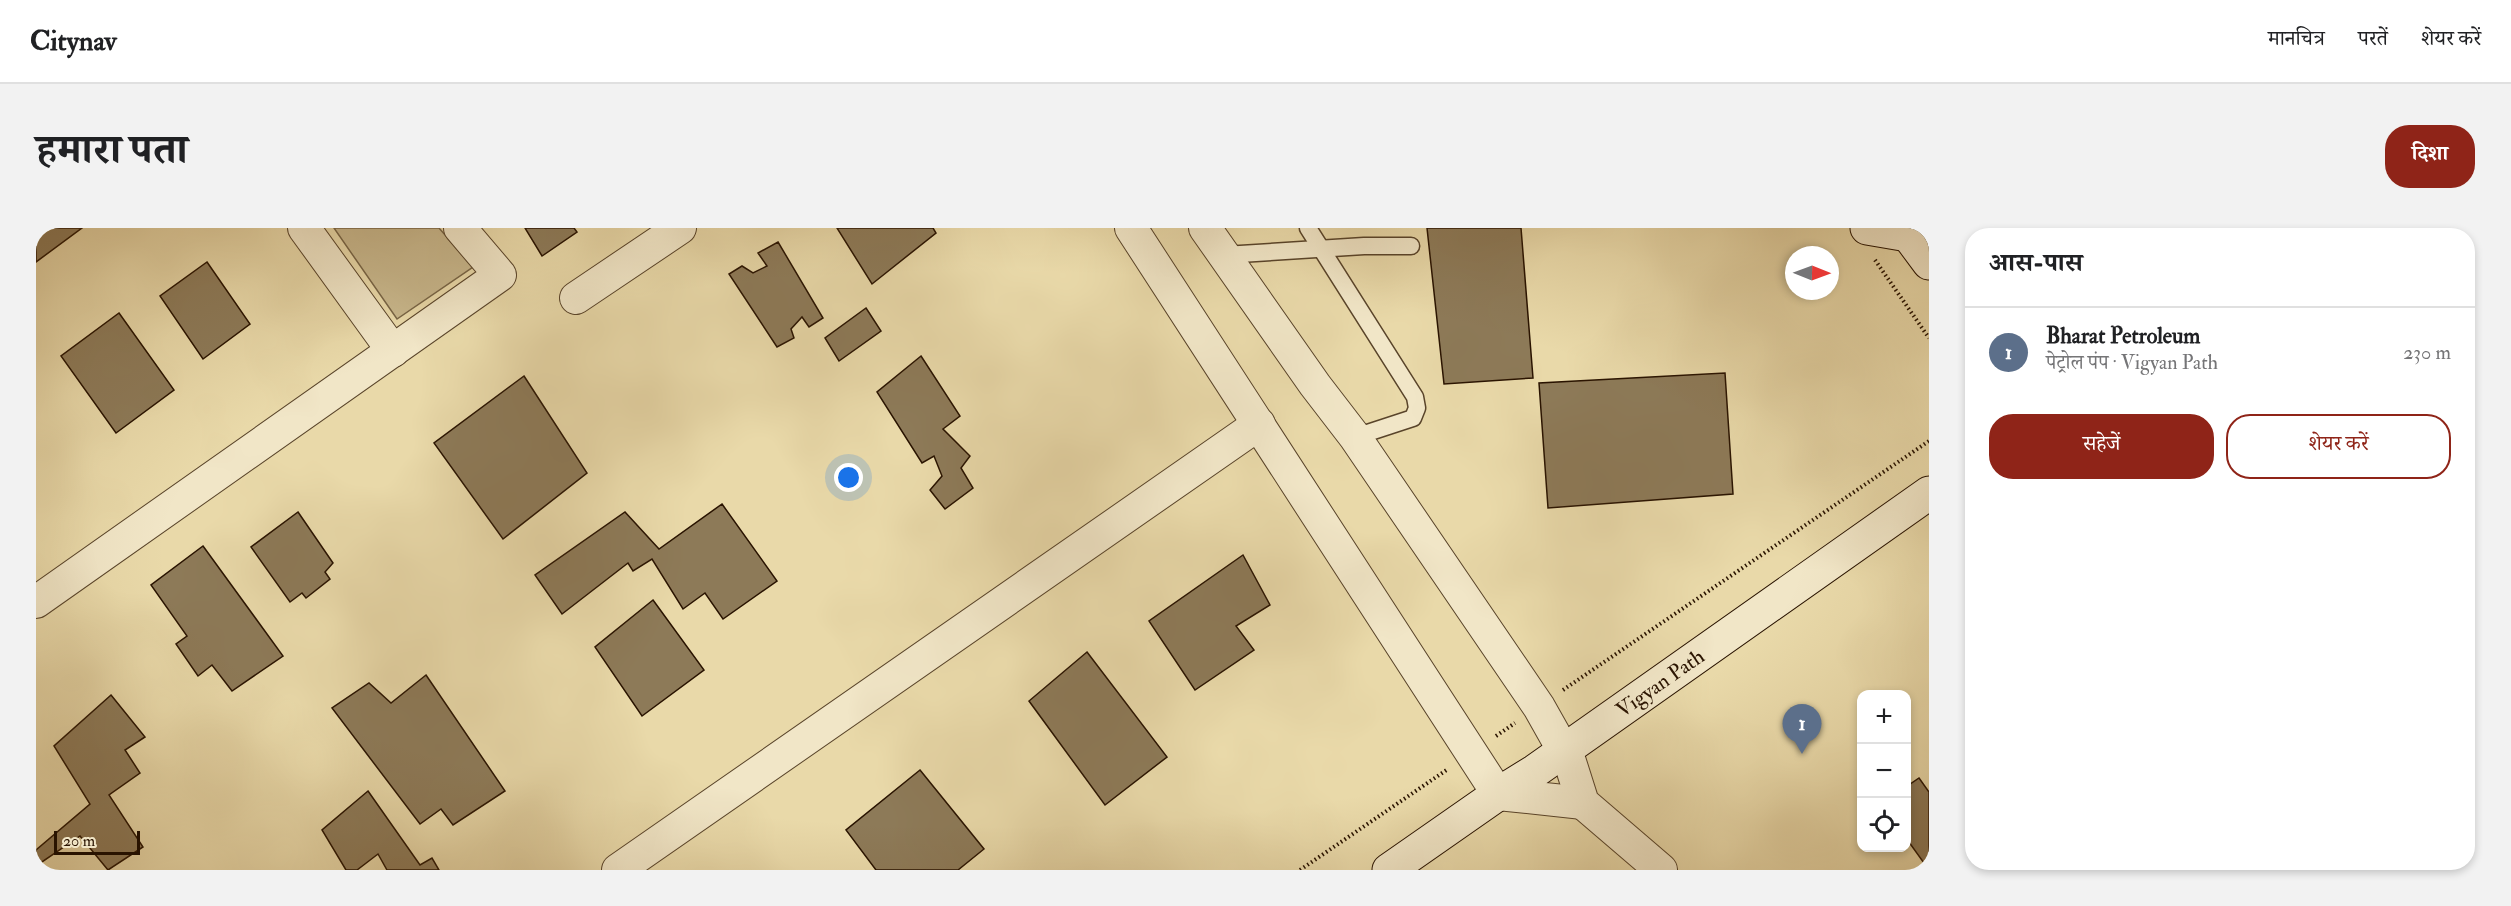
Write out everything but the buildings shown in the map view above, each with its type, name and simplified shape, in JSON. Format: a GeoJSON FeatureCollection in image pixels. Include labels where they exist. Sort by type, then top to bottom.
{"type":"FeatureCollection","features":[{"type":"Feature","properties":{"kind":"main road"},"geometry":{"type":"LineString","coordinates":[[1869,242],[1906,232],[1929,263]]}},
{"type":"Feature","properties":{"kind":"main road","name":"Vigyan Path"},"geometry":{"type":"LineString","coordinates":[[1389,870],[1564,751],[1929,493]]}},
{"type":"Feature","properties":{"kind":"street"},"geometry":{"type":"LineString","coordinates":[[304,228],[393,351]]}},
{"type":"Feature","properties":{"kind":"street"},"geometry":{"type":"LineString","coordinates":[[36,602],[500,275],[460,228]]}},
{"type":"Feature","properties":{"kind":"street"},"geometry":{"type":"LineString","coordinates":[[576,298],[680,228]]}},
{"type":"Feature","properties":{"kind":"street"},"geometry":{"type":"LineString","coordinates":[[1131,228],[1498,794],[1583,803]]}},
{"type":"Feature","properties":{"kind":"street"},"geometry":{"type":"LineString","coordinates":[[1205,228],[1315,385],[1355,436],[1539,707],[1570,762],[1583,803],[1661,870]]}},
{"type":"Feature","properties":{"kind":"street"},"geometry":{"type":"LineString","coordinates":[[618,870],[1259,424]]}},
{"type":"Feature","properties":{"kind":"lane"},"geometry":{"type":"LineString","coordinates":[[1308,228],[1415,397],[1417,408],[1413,418],[1355,436]]}},
{"type":"Feature","properties":{"kind":"lane"},"geometry":{"type":"LineString","coordinates":[[1224,255],[1321,248],[1411,246]]}},
{"type":"Feature","properties":{"kind":"path"},"geometry":{"type":"LineString","coordinates":[[1869,242],[1929,338]]}},
{"type":"Feature","properties":{"kind":"path"},"geometry":{"type":"LineString","coordinates":[[1300,870],[1929,441]]}},
{"type":"Feature","properties":{"kind":"shaded area"},"geometry":{"type":"Polygon","coordinates":[[[334,228],[439,228],[473,267],[397,319],[334,228]]]}},
{"type":"Feature","properties":{"kind":"place","name":"Bharat Petroleum"},"geometry":{"type":"Point","coordinates":[1802,754]}}]}
